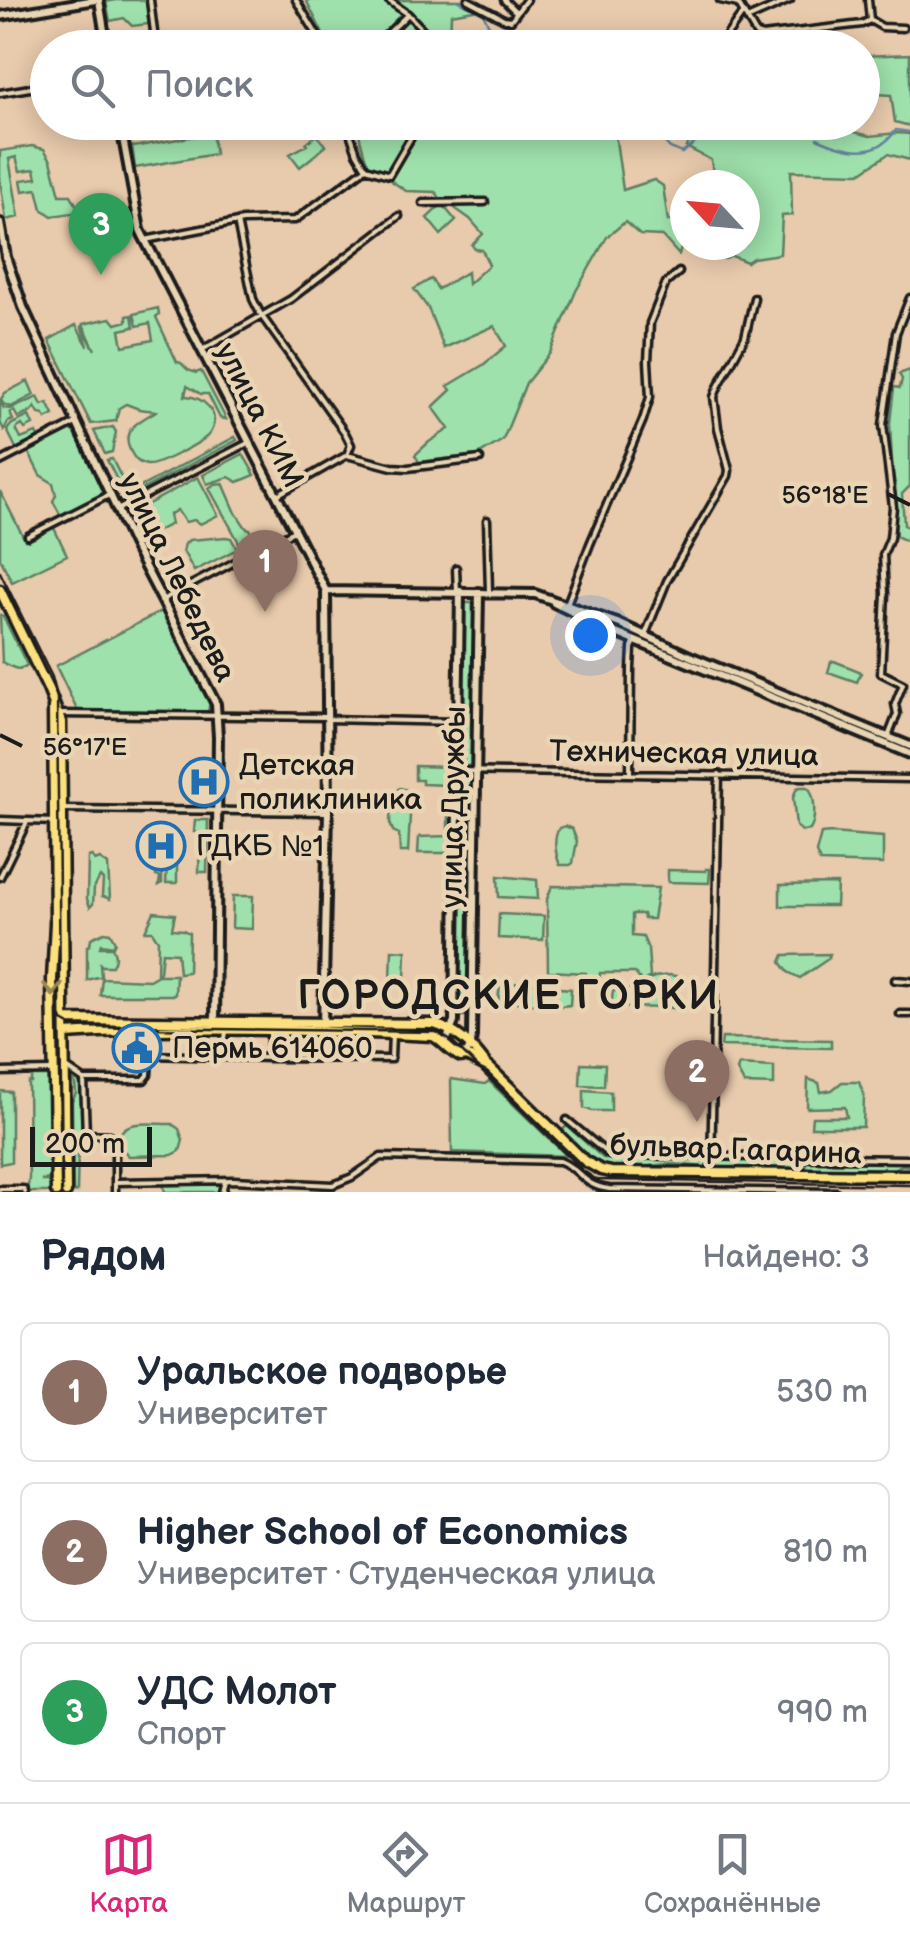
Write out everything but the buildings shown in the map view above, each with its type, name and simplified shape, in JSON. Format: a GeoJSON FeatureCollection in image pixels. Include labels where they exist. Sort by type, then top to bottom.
{"type":"FeatureCollection","features":[{"type":"Feature","properties":{"kind":"main road"},"geometry":{"type":"LineString","coordinates":[[0,590],[61,722],[52,980],[60,1069],[61,1190]]}},
{"type":"Feature","properties":{"kind":"main road"},"geometry":{"type":"LineString","coordinates":[[58,822],[64,1020],[60,1069]]}},
{"type":"Feature","properties":{"kind":"main road"},"geometry":{"type":"LineString","coordinates":[[55,1027],[64,1020],[270,1032],[420,1023],[450,1027],[579,1155]]}},
{"type":"Feature","properties":{"kind":"main road"},"geometry":{"type":"LineString","coordinates":[[55,1027],[64,1034],[323,1028],[346,1033],[433,1036],[454,1054],[487,1066]]}},
{"type":"Feature","properties":{"kind":"main road","name":"бульвар Гагарина"},"geometry":{"type":"LineString","coordinates":[[579,1155],[610,1172],[910,1175]]}},
{"type":"Feature","properties":{"kind":"street"},"geometry":{"type":"LineString","coordinates":[[0,16],[97,0],[103,30]]}},
{"type":"Feature","properties":{"kind":"street"},"geometry":{"type":"LineString","coordinates":[[150,0],[154,30]]}},
{"type":"Feature","properties":{"kind":"street"},"geometry":{"type":"LineString","coordinates":[[296,0],[314,30]]}},
{"type":"Feature","properties":{"kind":"street"},"geometry":{"type":"LineString","coordinates":[[388,0],[423,30]]}},
{"type":"Feature","properties":{"kind":"street"},"geometry":{"type":"LineString","coordinates":[[468,0],[504,20],[511,20],[526,0]]}},
{"type":"Feature","properties":{"kind":"street"},"geometry":{"type":"LineString","coordinates":[[504,0],[516,12]]}},
{"type":"Feature","properties":{"kind":"street"},"geometry":{"type":"LineString","coordinates":[[720,0],[737,2],[754,30]]}},
{"type":"Feature","properties":{"kind":"street"},"geometry":{"type":"LineString","coordinates":[[748,19],[790,0]]}},
{"type":"Feature","properties":{"kind":"street"},"geometry":{"type":"LineString","coordinates":[[868,0],[870,20]]}},
{"type":"Feature","properties":{"kind":"street"},"geometry":{"type":"LineString","coordinates":[[731,30],[743,13]]}},
{"type":"Feature","properties":{"kind":"street"},"geometry":{"type":"LineString","coordinates":[[392,30],[408,14]]}},
{"type":"Feature","properties":{"kind":"street"},"geometry":{"type":"LineString","coordinates":[[810,30],[870,20]]}},
{"type":"Feature","properties":{"kind":"street"},"geometry":{"type":"LineString","coordinates":[[870,20],[882,27],[904,28]]}},
{"type":"Feature","properties":{"kind":"street"},"geometry":{"type":"LineString","coordinates":[[0,93],[30,88]]}},
{"type":"Feature","properties":{"kind":"street","name":"улица КИМ"},"geometry":{"type":"LineString","coordinates":[[123,140],[136,219],[145,240],[326,590],[328,812],[323,1028]]}},
{"type":"Feature","properties":{"kind":"street"},"geometry":{"type":"LineString","coordinates":[[352,140],[366,168],[389,175],[409,140]]}},
{"type":"Feature","properties":{"kind":"street"},"geometry":{"type":"LineString","coordinates":[[145,240],[237,222],[295,220],[366,168]]}},
{"type":"Feature","properties":{"kind":"street"},"geometry":{"type":"LineString","coordinates":[[423,203],[485,202]]}},
{"type":"Feature","properties":{"kind":"street"},"geometry":{"type":"LineString","coordinates":[[202,350],[291,298],[400,216]]}},
{"type":"Feature","properties":{"kind":"street"},"geometry":{"type":"LineString","coordinates":[[237,222],[261,315],[346,433],[356,456]]}},
{"type":"Feature","properties":{"kind":"street","name":"улица Лебедева"},"geometry":{"type":"LineString","coordinates":[[0,223],[9,276],[162,600],[212,696],[218,716],[219,1028]]}},
{"type":"Feature","properties":{"kind":"street"},"geometry":{"type":"LineString","coordinates":[[565,606],[643,420],[650,398],[650,323],[666,283],[679,272]]}},
{"type":"Feature","properties":{"kind":"street"},"geometry":{"type":"LineString","coordinates":[[630,774],[631,668],[637,643],[667,581],[728,476],[714,397],[745,337],[754,298]]}},
{"type":"Feature","properties":{"kind":"street"},"geometry":{"type":"LineString","coordinates":[[886,741],[903,684],[881,672],[883,555],[890,538],[893,507],[884,425],[894,344],[909,298]]}},
{"type":"Feature","properties":{"kind":"street"},"geometry":{"type":"LineString","coordinates":[[0,462],[78,422]]}},
{"type":"Feature","properties":{"kind":"street"},"geometry":{"type":"LineString","coordinates":[[119,509],[248,443]]}},
{"type":"Feature","properties":{"kind":"street"},"geometry":{"type":"LineString","coordinates":[[347,456],[351,445]]}},
{"type":"Feature","properties":{"kind":"street"},"geometry":{"type":"LineString","coordinates":[[276,495],[347,456],[408,468],[480,459]]}},
{"type":"Feature","properties":{"kind":"street"},"geometry":{"type":"LineString","coordinates":[[28,536],[112,494]]}},
{"type":"Feature","properties":{"kind":"street"},"geometry":{"type":"LineString","coordinates":[[488,520],[489,592]]}},
{"type":"Feature","properties":{"kind":"street"},"geometry":{"type":"LineString","coordinates":[[162,600],[294,531]]}},
{"type":"Feature","properties":{"kind":"street"},"geometry":{"type":"LineString","coordinates":[[456,568],[459,591]]}},
{"type":"Feature","properties":{"kind":"street"},"geometry":{"type":"LineString","coordinates":[[326,590],[525,592],[545,597],[637,643],[780,697],[910,754]]}},
{"type":"Feature","properties":{"kind":"street","name":"улица Дружбы"},"geometry":{"type":"LineString","coordinates":[[450,1027],[459,591]]}},
{"type":"Feature","properties":{"kind":"street","name":"улица Дружбы"},"geometry":{"type":"LineString","coordinates":[[473,1047],[479,592]]}},
{"type":"Feature","properties":{"kind":"street"},"geometry":{"type":"LineString","coordinates":[[565,606],[644,634],[689,660]]}},
{"type":"Feature","properties":{"kind":"street"},"geometry":{"type":"LineString","coordinates":[[55,712],[458,722]]}},
{"type":"Feature","properties":{"kind":"street"},"geometry":{"type":"LineString","coordinates":[[886,741],[910,746]]}},
{"type":"Feature","properties":{"kind":"street","name":"Техническая улица"},"geometry":{"type":"LineString","coordinates":[[458,771],[910,779]]}},
{"type":"Feature","properties":{"kind":"street"},"geometry":{"type":"LineString","coordinates":[[711,1172],[718,774]]}},
{"type":"Feature","properties":{"kind":"street"},"geometry":{"type":"LineString","coordinates":[[58,810],[328,812]]}},
{"type":"Feature","properties":{"kind":"street"},"geometry":{"type":"LineString","coordinates":[[0,820],[58,822]]}},
{"type":"Feature","properties":{"kind":"street"},"geometry":{"type":"LineString","coordinates":[[0,877],[27,822]]}},
{"type":"Feature","properties":{"kind":"street"},"geometry":{"type":"LineString","coordinates":[[896,980],[910,980]]}},
{"type":"Feature","properties":{"kind":"street"},"geometry":{"type":"LineString","coordinates":[[900,1014],[910,1014]]}},
{"type":"Feature","properties":{"kind":"street"},"geometry":{"type":"LineString","coordinates":[[445,1044],[450,1027]]}},
{"type":"Feature","properties":{"kind":"street"},"geometry":{"type":"LineString","coordinates":[[219,1028],[222,1057]]}},
{"type":"Feature","properties":{"kind":"street"},"geometry":{"type":"LineString","coordinates":[[0,1072],[60,1069],[84,1080],[144,1080],[148,1075],[148,1031]]}},
{"type":"Feature","properties":{"kind":"street"},"geometry":{"type":"LineString","coordinates":[[270,1032],[270,1058]]}},
{"type":"Feature","properties":{"kind":"street"},"geometry":{"type":"LineString","coordinates":[[284,1032],[284,1058]]}},
{"type":"Feature","properties":{"kind":"street"},"geometry":{"type":"LineString","coordinates":[[340,1046],[346,1033]]}},
{"type":"Feature","properties":{"kind":"street"},"geometry":{"type":"LineString","coordinates":[[148,1056],[391,1058],[392,1034]]}},
{"type":"Feature","properties":{"kind":"street"},"geometry":{"type":"LineString","coordinates":[[454,1054],[466,1053],[473,1047]]}},
{"type":"Feature","properties":{"kind":"street"},"geometry":{"type":"LineString","coordinates":[[84,1080],[86,1134],[110,1135],[115,1139],[115,1191]]}},
{"type":"Feature","properties":{"kind":"street","name":"бульвар Гагарина"},"geometry":{"type":"LineString","coordinates":[[567,1120],[609,1155],[910,1159]]}},
{"type":"Feature","properties":{"kind":"street","name":"бульвар Гагарина"},"geometry":{"type":"LineString","coordinates":[[570,1165],[579,1155]]}},
{"type":"Feature","properties":{"kind":"street","name":"бульвар Гагарина"},"geometry":{"type":"LineString","coordinates":[[116,1182],[333,1184],[352,1177],[382,1156],[560,1161],[601,1189],[836,1192]]}},
{"type":"Feature","properties":{"kind":"street"},"geometry":{"type":"LineString","coordinates":[[222,1192],[225,1181]]}},
{"type":"Feature","properties":{"kind":"street"},"geometry":{"type":"LineString","coordinates":[[0,1189],[25,1192]]}},
{"type":"Feature","properties":{"kind":"green space"},"geometry":{"type":"Polygon","coordinates":[[[146,0],[149,24],[132,26],[124,18],[110,21],[106,2],[146,0]]]}},
{"type":"Feature","properties":{"kind":"green space"},"geometry":{"type":"Polygon","coordinates":[[[306,0],[473,0],[485,8],[451,14],[450,30],[321,30],[306,0]]]}},
{"type":"Feature","properties":{"kind":"green space"},"geometry":{"type":"Polygon","coordinates":[[[910,54],[910,126],[895,122],[891,95],[880,94],[880,55],[910,54]]]}},
{"type":"Feature","properties":{"kind":"green space"},"geometry":{"type":"Polygon","coordinates":[[[910,134],[910,160],[888,154],[860,173],[791,171],[792,215],[782,216],[780,254],[760,257],[760,170],[713,170],[711,160],[686,147],[690,140],[880,140],[880,135],[910,134]]]}},
{"type":"Feature","properties":{"kind":"green space"},"geometry":{"type":"Polygon","coordinates":[[[172,140],[213,140],[215,154],[135,168],[133,147],[172,140]]]}},
{"type":"Feature","properties":{"kind":"green space"},"geometry":{"type":"Polygon","coordinates":[[[321,140],[326,146],[300,167],[290,154],[306,143],[321,140]]]}},
{"type":"Feature","properties":{"kind":"green space"},"geometry":{"type":"Polygon","coordinates":[[[361,140],[616,140],[623,190],[654,180],[663,186],[670,245],[662,236],[640,235],[625,222],[607,237],[576,291],[550,353],[526,383],[503,440],[478,455],[419,462],[415,455],[449,429],[433,407],[451,390],[448,386],[506,346],[494,326],[444,348],[428,308],[414,289],[431,279],[438,289],[467,272],[468,284],[489,265],[482,250],[472,245],[483,234],[436,192],[406,191],[367,164],[361,140]]]}},
{"type":"Feature","properties":{"kind":"green space"},"geometry":{"type":"Polygon","coordinates":[[[32,146],[44,149],[60,195],[71,195],[80,212],[52,216],[42,209],[37,189],[23,191],[21,180],[37,178],[35,169],[20,171],[16,157],[9,159],[19,217],[6,220],[0,151],[32,146]]]}},
{"type":"Feature","properties":{"kind":"green space"},"geometry":{"type":"Polygon","coordinates":[[[442,204],[456,221],[441,235],[427,218],[442,204]]]}},
{"type":"Feature","properties":{"kind":"green space"},"geometry":{"type":"Polygon","coordinates":[[[158,308],[156,317],[177,362],[196,373],[201,371],[226,419],[220,418],[208,394],[187,386],[185,396],[204,402],[212,413],[210,433],[180,453],[147,465],[133,455],[128,436],[134,426],[156,411],[126,404],[119,408],[116,421],[91,424],[49,340],[76,325],[88,346],[81,325],[95,350],[83,324],[111,318],[116,324],[132,315],[134,327],[120,330],[123,346],[153,340],[150,323],[137,326],[134,314],[158,308]]]}},
{"type":"Feature","properties":{"kind":"green space"},"geometry":{"type":"Polygon","coordinates":[[[910,370],[910,486],[902,494],[910,545],[896,536],[890,423],[894,387],[900,388],[899,374],[910,370]]]}},
{"type":"Feature","properties":{"kind":"green space"},"geometry":{"type":"Polygon","coordinates":[[[28,381],[34,395],[11,407],[3,404],[5,393],[28,381]]]}},
{"type":"Feature","properties":{"kind":"green space"},"geometry":{"type":"Polygon","coordinates":[[[38,397],[42,405],[48,403],[54,415],[46,419],[35,407],[18,418],[14,411],[10,413],[13,420],[4,430],[0,402],[11,409],[38,397]]]}},
{"type":"Feature","properties":{"kind":"green space"},"geometry":{"type":"Polygon","coordinates":[[[29,416],[33,425],[16,429],[21,439],[36,433],[39,439],[17,450],[7,430],[29,416]]]}},
{"type":"Feature","properties":{"kind":"green space"},"geometry":{"type":"Polygon","coordinates":[[[72,427],[105,494],[61,516],[53,501],[53,483],[40,475],[27,449],[72,427]]]}},
{"type":"Feature","properties":{"kind":"green space"},"geometry":{"type":"Polygon","coordinates":[[[113,427],[116,432],[112,452],[105,454],[94,431],[113,427]]]}},
{"type":"Feature","properties":{"kind":"green space"},"geometry":{"type":"Polygon","coordinates":[[[235,437],[237,440],[126,498],[107,460],[112,459],[129,493],[235,437]]]}},
{"type":"Feature","properties":{"kind":"green space"},"geometry":{"type":"Polygon","coordinates":[[[243,454],[255,475],[238,482],[229,477],[207,484],[203,475],[243,454]]]}},
{"type":"Feature","properties":{"kind":"green space"},"geometry":{"type":"Polygon","coordinates":[[[198,477],[218,515],[200,524],[194,520],[185,522],[177,510],[169,515],[171,524],[155,532],[143,507],[198,477]]]}},
{"type":"Feature","properties":{"kind":"green space"},"geometry":{"type":"Polygon","coordinates":[[[223,483],[236,513],[254,539],[241,546],[209,488],[223,483]]]}},
{"type":"Feature","properties":{"kind":"green space"},"geometry":{"type":"Polygon","coordinates":[[[0,491],[25,540],[53,526],[67,555],[12,582],[0,558],[0,491]]]}},
{"type":"Feature","properties":{"kind":"green space"},"geometry":{"type":"Polygon","coordinates":[[[231,538],[237,549],[194,571],[183,551],[185,544],[189,540],[231,538]]]}},
{"type":"Feature","properties":{"kind":"green space"},"geometry":{"type":"Polygon","coordinates":[[[463,603],[476,603],[474,766],[460,766],[463,603]]]}},
{"type":"Feature","properties":{"kind":"green space"},"geometry":{"type":"Polygon","coordinates":[[[162,611],[210,702],[208,711],[78,712],[56,666],[162,611]]]}},
{"type":"Feature","properties":{"kind":"green space"},"geometry":{"type":"Polygon","coordinates":[[[0,615],[27,665],[24,667],[14,668],[2,662],[0,615]]]}},
{"type":"Feature","properties":{"kind":"green space"},"geometry":{"type":"Polygon","coordinates":[[[834,661],[859,671],[857,682],[828,672],[834,661]]]}},
{"type":"Feature","properties":{"kind":"green space"},"geometry":{"type":"Polygon","coordinates":[[[415,766],[451,767],[451,853],[418,853],[419,837],[448,836],[448,785],[415,780],[415,766]]]}},
{"type":"Feature","properties":{"kind":"green space"},"geometry":{"type":"Polygon","coordinates":[[[461,776],[474,776],[470,1016],[456,1016],[461,776]]]}},
{"type":"Feature","properties":{"kind":"green space"},"geometry":{"type":"Polygon","coordinates":[[[808,787],[814,815],[810,830],[802,831],[796,826],[793,797],[797,788],[808,787]]]}},
{"type":"Feature","properties":{"kind":"green space"},"geometry":{"type":"Polygon","coordinates":[[[400,788],[408,790],[411,797],[408,852],[400,852],[399,834],[390,823],[391,794],[400,788]]]}},
{"type":"Feature","properties":{"kind":"green space"},"geometry":{"type":"Polygon","coordinates":[[[195,820],[208,820],[207,872],[199,872],[200,833],[194,832],[195,820]]]}},
{"type":"Feature","properties":{"kind":"green space"},"geometry":{"type":"Polygon","coordinates":[[[559,828],[572,829],[577,841],[573,863],[560,865],[556,837],[559,828]]]}},
{"type":"Feature","properties":{"kind":"green space"},"geometry":{"type":"Polygon","coordinates":[[[821,834],[883,837],[883,864],[820,862],[816,853],[821,834]]]}},
{"type":"Feature","properties":{"kind":"green space"},"geometry":{"type":"Polygon","coordinates":[[[88,857],[108,865],[110,899],[102,896],[100,877],[90,907],[88,857]]]}},
{"type":"Feature","properties":{"kind":"green space"},"geometry":{"type":"Polygon","coordinates":[[[155,857],[177,858],[177,883],[166,883],[164,863],[159,885],[156,863],[160,867],[160,861],[155,857]]]}},
{"type":"Feature","properties":{"kind":"green space"},"geometry":{"type":"Polygon","coordinates":[[[710,869],[709,883],[668,882],[668,870],[710,869]]]}},
{"type":"Feature","properties":{"kind":"green space"},"geometry":{"type":"Polygon","coordinates":[[[498,876],[537,880],[538,899],[499,897],[498,876]]]}},
{"type":"Feature","properties":{"kind":"green space"},"geometry":{"type":"Polygon","coordinates":[[[837,884],[836,906],[780,906],[780,885],[837,884]]]}},
{"type":"Feature","properties":{"kind":"green space"},"geometry":{"type":"Polygon","coordinates":[[[552,886],[658,888],[653,919],[632,914],[632,936],[643,937],[650,977],[642,982],[635,973],[600,973],[599,983],[587,983],[586,973],[548,971],[547,899],[552,886]]]}},
{"type":"Feature","properties":{"kind":"green space"},"geometry":{"type":"Polygon","coordinates":[[[233,896],[253,896],[252,929],[232,928],[233,896]]]}},
{"type":"Feature","properties":{"kind":"green space"},"geometry":{"type":"Polygon","coordinates":[[[154,912],[175,914],[172,929],[189,933],[188,972],[179,973],[177,953],[162,952],[157,974],[158,940],[152,931],[145,931],[154,912]]]}},
{"type":"Feature","properties":{"kind":"green space"},"geometry":{"type":"Polygon","coordinates":[[[499,914],[544,916],[543,940],[498,938],[499,914]]]}},
{"type":"Feature","properties":{"kind":"green space"},"geometry":{"type":"Polygon","coordinates":[[[110,933],[115,942],[113,946],[100,947],[112,947],[114,961],[112,966],[100,964],[101,976],[87,980],[87,946],[91,938],[110,933]]]}},
{"type":"Feature","properties":{"kind":"green space"},"geometry":{"type":"Polygon","coordinates":[[[392,950],[406,951],[405,979],[391,979],[392,950]]]}},
{"type":"Feature","properties":{"kind":"green space"},"geometry":{"type":"Polygon","coordinates":[[[830,954],[800,978],[788,972],[781,962],[784,955],[830,954]]]}},
{"type":"Feature","properties":{"kind":"green space"},"geometry":{"type":"Polygon","coordinates":[[[158,975],[176,975],[175,995],[100,995],[102,978],[149,980],[158,975]]]}},
{"type":"Feature","properties":{"kind":"green space"},"geometry":{"type":"Polygon","coordinates":[[[654,977],[681,977],[677,1008],[611,1007],[613,991],[637,989],[654,977]]]}},
{"type":"Feature","properties":{"kind":"green space"},"geometry":{"type":"Polygon","coordinates":[[[500,983],[571,989],[570,1005],[498,1002],[500,983]]]}},
{"type":"Feature","properties":{"kind":"green space"},"geometry":{"type":"Polygon","coordinates":[[[722,1038],[831,1040],[831,1048],[721,1046],[722,1038]]]}},
{"type":"Feature","properties":{"kind":"green space"},"geometry":{"type":"Polygon","coordinates":[[[581,1063],[605,1064],[604,1086],[580,1085],[581,1063]]]}},
{"type":"Feature","properties":{"kind":"green space"},"geometry":{"type":"Polygon","coordinates":[[[739,1065],[774,1067],[774,1085],[744,1084],[737,1070],[739,1065]]]}},
{"type":"Feature","properties":{"kind":"green space"},"geometry":{"type":"Polygon","coordinates":[[[70,1073],[72,1102],[76,1093],[74,1075],[82,1080],[77,1192],[73,1192],[70,1073]]]}},
{"type":"Feature","properties":{"kind":"green space"},"geometry":{"type":"Polygon","coordinates":[[[31,1076],[51,1076],[52,1178],[41,1181],[52,1181],[52,1192],[27,1192],[31,1076]]]}},
{"type":"Feature","properties":{"kind":"green space"},"geometry":{"type":"Polygon","coordinates":[[[451,1079],[485,1084],[489,1081],[567,1156],[452,1152],[451,1079]]]}},
{"type":"Feature","properties":{"kind":"green space"},"geometry":{"type":"Polygon","coordinates":[[[808,1079],[819,1083],[821,1092],[842,1082],[859,1082],[864,1096],[863,1127],[811,1127],[812,1117],[847,1117],[845,1107],[807,1108],[808,1079]]]}},
{"type":"Feature","properties":{"kind":"green space"},"geometry":{"type":"Polygon","coordinates":[[[584,1090],[611,1092],[611,1111],[584,1108],[584,1090]]]}},
{"type":"Feature","properties":{"kind":"green space"},"geometry":{"type":"Polygon","coordinates":[[[0,1091],[11,1092],[11,1162],[0,1164],[0,1091]]]}},
{"type":"Feature","properties":{"kind":"green space"},"geometry":{"type":"Polygon","coordinates":[[[172,1124],[183,1140],[180,1151],[172,1155],[129,1156],[120,1144],[120,1135],[128,1126],[172,1124]]]}},
{"type":"Feature","properties":{"kind":"green space"},"geometry":{"type":"Polygon","coordinates":[[[567,1126],[603,1158],[708,1160],[708,1168],[668,1164],[603,1167],[561,1131],[567,1126]]]}},
{"type":"Feature","properties":{"kind":"green space"},"geometry":{"type":"Polygon","coordinates":[[[716,1160],[801,1160],[801,1169],[716,1168],[716,1160]]]}},
{"type":"Feature","properties":{"kind":"green space"},"geometry":{"type":"Polygon","coordinates":[[[806,1160],[910,1162],[910,1166],[891,1170],[806,1170],[806,1160]]]}},
{"type":"Feature","properties":{"kind":"green space"},"geometry":{"type":"Polygon","coordinates":[[[163,1184],[221,1186],[218,1192],[165,1192],[163,1184]]]}},
{"type":"Feature","properties":{"kind":"waterway"},"geometry":{"type":"LineString","coordinates":[[457,0],[483,13],[489,26],[496,30]]}},
{"type":"Feature","properties":{"kind":"waterway"},"geometry":{"type":"LineString","coordinates":[[822,140],[859,150],[879,146],[896,130],[910,132]]}},
{"type":"Feature","properties":{"kind":"waterway"},"geometry":{"type":"LineString","coordinates":[[663,140],[682,153],[700,140]]}},
{"type":"Feature","properties":{"kind":"tram line"},"geometry":{"type":"LineString","coordinates":[[0,572],[52,677],[57,696],[62,1192]]}},
{"type":"Feature","properties":{"kind":"tram line"},"geometry":{"type":"LineString","coordinates":[[58,1008],[62,1021],[73,1027],[437,1032],[597,1180],[910,1185]]}},
{"type":"Feature","properties":{"kind":"place","name":"УДС Молот"},"geometry":{"type":"Point","coordinates":[101,275]}},
{"type":"Feature","properties":{"kind":"place","name":"Уральское подворье"},"geometry":{"type":"Point","coordinates":[265,612]}},
{"type":"Feature","properties":{"kind":"place","name":"Детская поликлиника"},"geometry":{"type":"Point","coordinates":[204,782]}},
{"type":"Feature","properties":{"kind":"place","name":"ГДКБ №1"},"geometry":{"type":"Point","coordinates":[161,846]}},
{"type":"Feature","properties":{"kind":"place","name":"Пермь 614060"},"geometry":{"type":"Point","coordinates":[137,1048]}},
{"type":"Feature","properties":{"kind":"place","name":"Higher School of Economics"},"geometry":{"type":"Point","coordinates":[697,1122]}},
{"type":"Feature","properties":{"kind":"district","name":"ГОРОДСКИЕ ГОРКИ"},"geometry":{"type":"Point","coordinates":[509,995]}}]}
